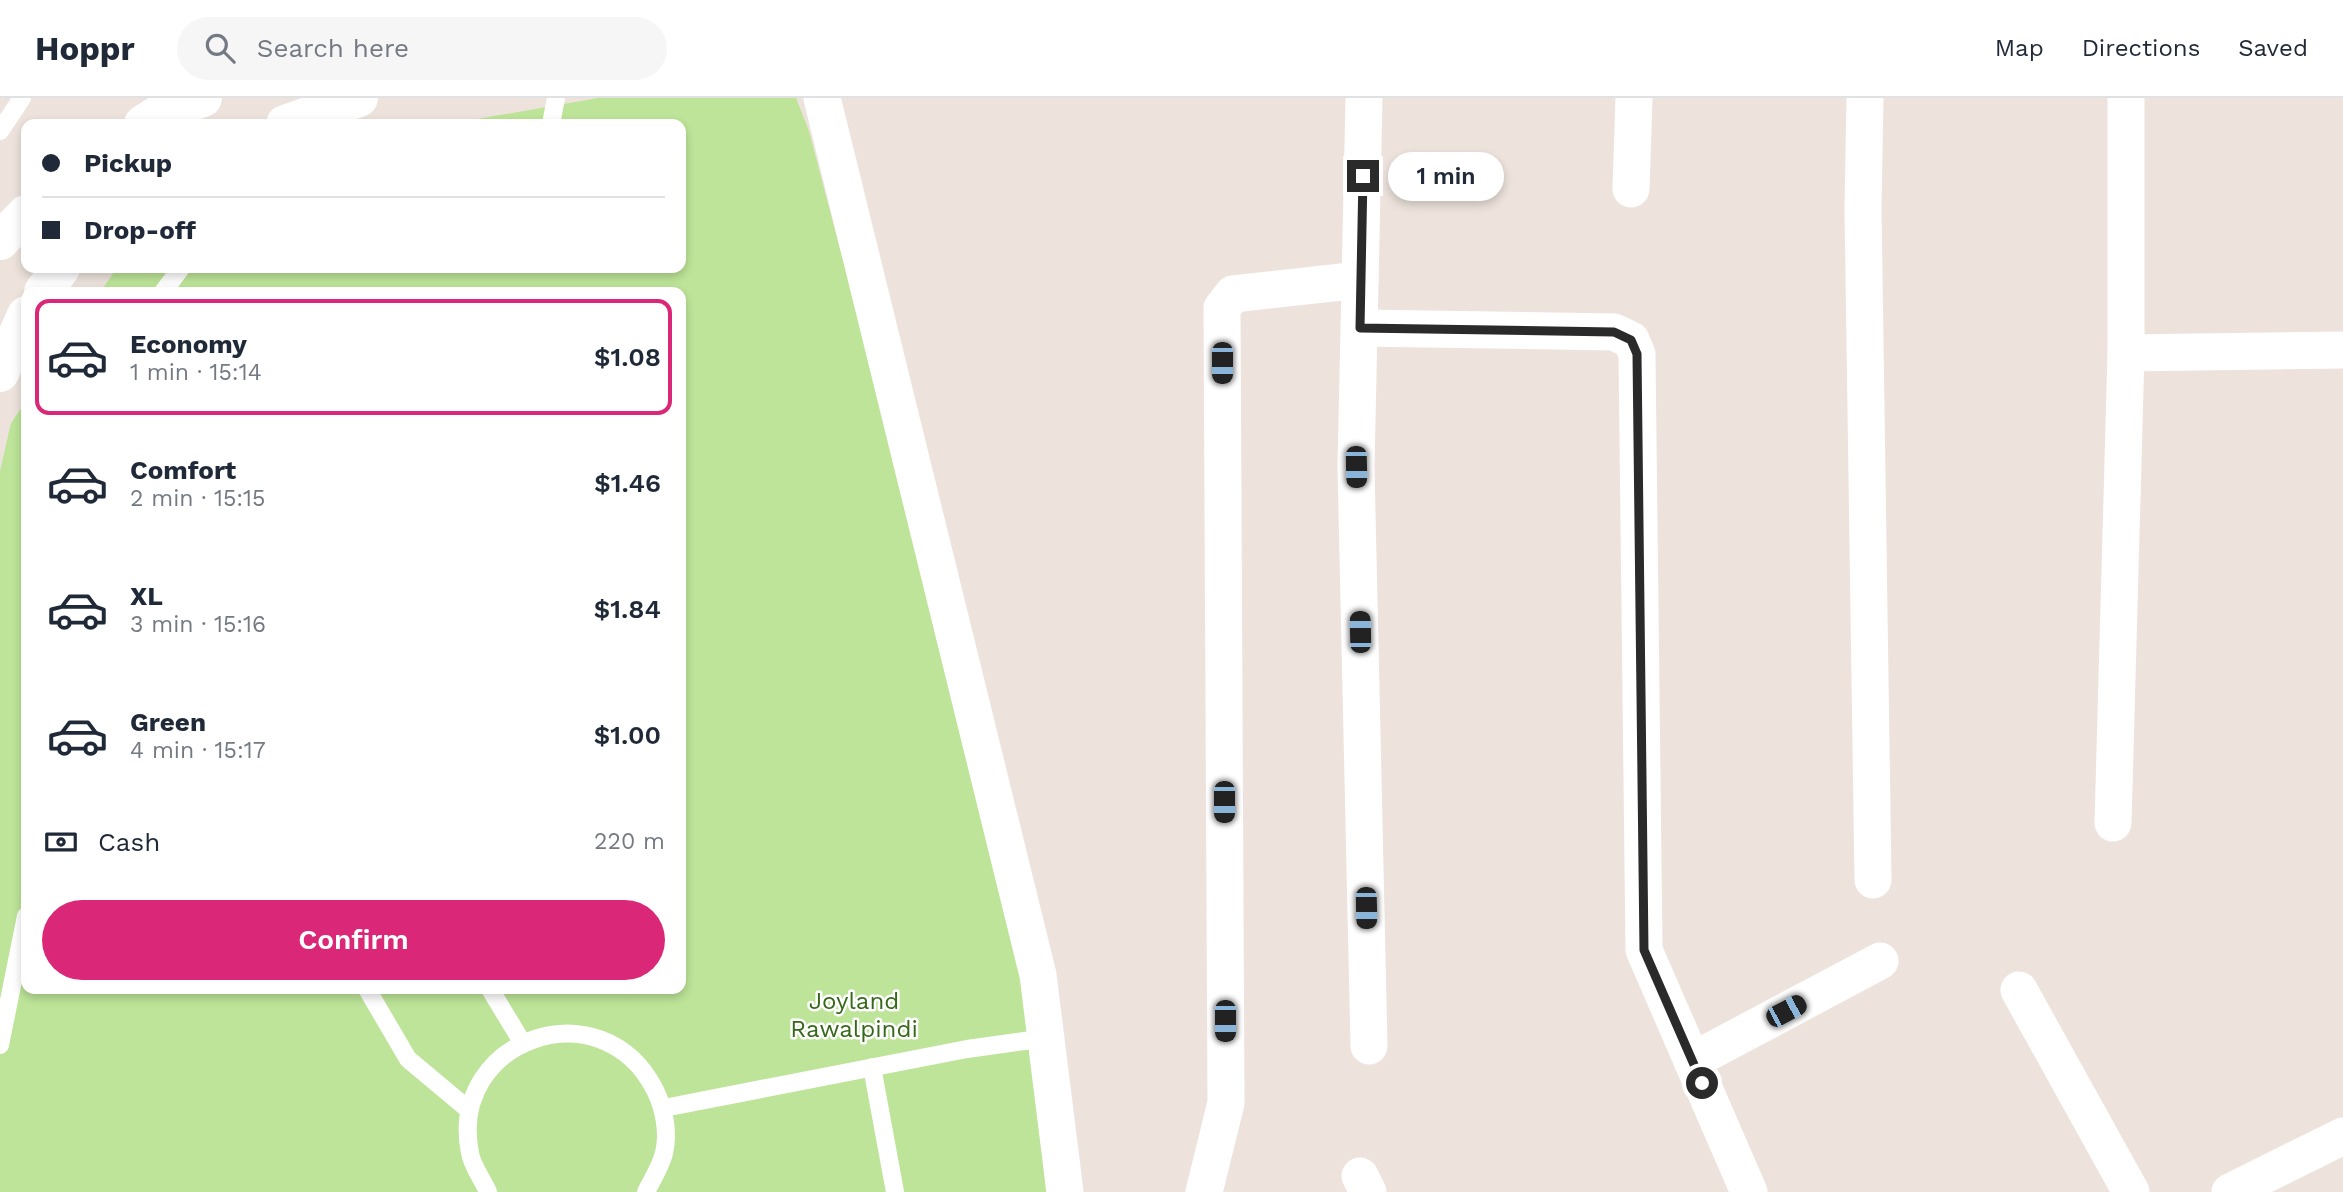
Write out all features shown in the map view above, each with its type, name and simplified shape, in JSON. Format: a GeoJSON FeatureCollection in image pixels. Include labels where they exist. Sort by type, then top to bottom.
{"type":"FeatureCollection","features":[{"type":"Feature","properties":{"kind":"main road"},"geometry":{"type":"LineString","coordinates":[[151,119],[160,113],[203,98]]}},
{"type":"Feature","properties":{"kind":"main road"},"geometry":{"type":"LineString","coordinates":[[299,119],[359,98]]}},
{"type":"Feature","properties":{"kind":"main road"},"geometry":{"type":"LineString","coordinates":[[0,241],[21,219]]}},
{"type":"Feature","properties":{"kind":"main road"},"geometry":{"type":"LineString","coordinates":[[0,373],[21,326]]}},
{"type":"Feature","properties":{"kind":"street"},"geometry":{"type":"LineString","coordinates":[[822,98],[1038,975],[1065,1192]]}},
{"type":"Feature","properties":{"kind":"street"},"geometry":{"type":"LineString","coordinates":[[1364,98],[1356,467],[1369,1046]]}},
{"type":"Feature","properties":{"kind":"street"},"geometry":{"type":"LineString","coordinates":[[1631,189],[1634,98]]}},
{"type":"Feature","properties":{"kind":"street"},"geometry":{"type":"LineString","coordinates":[[1865,98],[1863,209],[1873,880]]}},
{"type":"Feature","properties":{"kind":"street"},"geometry":{"type":"LineString","coordinates":[[2113,823],[2126,353],[2126,98]]}},
{"type":"Feature","properties":{"kind":"street"},"geometry":{"type":"LineString","coordinates":[[1204,1192],[1226,1103],[1222,309],[1233,294],[1360,280]]}},
{"type":"Feature","properties":{"kind":"street"},"geometry":{"type":"LineString","coordinates":[[1360,328],[1614,332],[1631,340],[1637,354],[1644,950],[1749,1192]]}},
{"type":"Feature","properties":{"kind":"street"},"geometry":{"type":"LineString","coordinates":[[2126,353],[2343,349]]}},
{"type":"Feature","properties":{"kind":"street"},"geometry":{"type":"LineString","coordinates":[[1692,1061],[1880,961]]}},
{"type":"Feature","properties":{"kind":"street"},"geometry":{"type":"LineString","coordinates":[[2020,990],[2131,1192]]}},
{"type":"Feature","properties":{"kind":"street"},"geometry":{"type":"LineString","coordinates":[[2230,1192],[2343,1136]]}},
{"type":"Feature","properties":{"kind":"lane"},"geometry":{"type":"LineString","coordinates":[[0,131],[22,98]]}},
{"type":"Feature","properties":{"kind":"lane"},"geometry":{"type":"LineString","coordinates":[[552,119],[556,98]]}},
{"type":"Feature","properties":{"kind":"lane"},"geometry":{"type":"LineString","coordinates":[[0,1045],[21,941]]}},
{"type":"Feature","properties":{"kind":"lane"},"geometry":{"type":"LineString","coordinates":[[370,994],[408,1059],[469,1110]]}},
{"type":"Feature","properties":{"kind":"lane"},"geometry":{"type":"LineString","coordinates":[[493,994],[522,1042]]}},
{"type":"Feature","properties":{"kind":"lane"},"geometry":{"type":"LineString","coordinates":[[488,1192],[470,1155],[469,1110],[487,1070],[522,1042],[565,1031],[608,1041],[643,1068],[664,1108],[665,1152],[646,1192]]}},
{"type":"Feature","properties":{"kind":"lane"},"geometry":{"type":"LineString","coordinates":[[664,1108],[872,1067],[1046,1038]]}},
{"type":"Feature","properties":{"kind":"lane"},"geometry":{"type":"LineString","coordinates":[[872,1067],[895,1192]]}},
{"type":"Feature","properties":{"kind":"green space","name":"Joyland Rawalpindi"},"geometry":{"type":"Polygon","coordinates":[[[598,98],[796,98],[809,131],[1024,950],[1046,1192],[0,1192],[0,471],[11,423],[21,408],[21,994],[686,994],[686,287],[104,287],[113,273],[686,273],[686,119],[478,119],[598,98]]]}},
{"type":"Feature","properties":{"kind":"route"},"geometry":{"type":"LineString","coordinates":[[1363,176],[1360,328],[1614,332],[1631,340],[1637,354],[1644,950],[1702,1083]]}}]}
